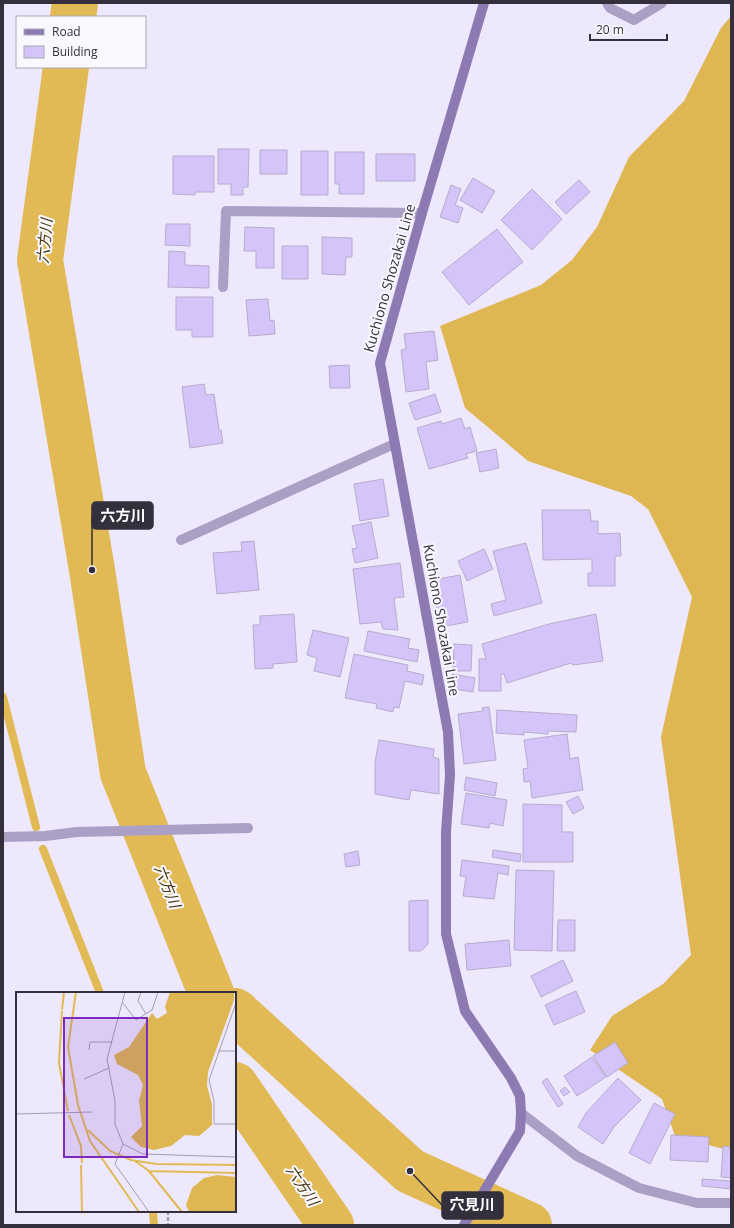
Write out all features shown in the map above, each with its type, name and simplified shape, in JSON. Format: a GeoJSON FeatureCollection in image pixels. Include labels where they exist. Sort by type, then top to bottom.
{"type":"FeatureCollection","features":[{"type":"Feature","properties":{"kind":"main road","name":"Kuchiono Shozakai Line"},"geometry":{"type":"LineString","coordinates":[[464,1225],[520,1131],[522,1113],[520,1096],[511,1078],[465,1011],[446,934],[446,832],[450,775],[448,732],[380,363],[422,213],[484,3]]}},
{"type":"Feature","properties":{"kind":"street"},"geometry":{"type":"LineString","coordinates":[[607,3],[610,8],[634,20],[662,3]]}},
{"type":"Feature","properties":{"kind":"street"},"geometry":{"type":"LineString","coordinates":[[223,287],[226,211],[422,213]]}},
{"type":"Feature","properties":{"kind":"street"},"geometry":{"type":"LineString","coordinates":[[181,540],[394,444]]}},
{"type":"Feature","properties":{"kind":"street"},"geometry":{"type":"LineString","coordinates":[[3,837],[45,836],[77,832],[248,828]]}},
{"type":"Feature","properties":{"kind":"street"},"geometry":{"type":"LineString","coordinates":[[522,1113],[577,1156],[639,1188],[697,1203],[731,1203]]}},
{"type":"Feature","properties":{"kind":"path"},"geometry":{"type":"LineString","coordinates":[[168,1212],[168,1225]]}},
{"type":"Feature","properties":{"kind":"shaded area"},"geometry":{"type":"Polygon","coordinates":[[[731,16],[731,1151],[675,1136],[662,1099],[590,1050],[612,1016],[663,984],[691,955],[661,737],[692,597],[648,509],[631,496],[528,461],[465,408],[440,326],[541,285],[572,260],[597,227],[629,157],[684,101],[721,28],[731,16]]]}},
{"type":"Feature","properties":{"kind":"building"},"geometry":{"type":"Polygon","coordinates":[[[218,149],[249,149],[248,187],[243,187],[243,195],[231,195],[231,184],[218,184],[218,149]]]}},
{"type":"Feature","properties":{"kind":"building"},"geometry":{"type":"Polygon","coordinates":[[[260,150],[287,150],[287,174],[260,174],[260,150]]]}},
{"type":"Feature","properties":{"kind":"building"},"geometry":{"type":"Polygon","coordinates":[[[301,151],[328,151],[328,195],[301,195],[301,151]]]}},
{"type":"Feature","properties":{"kind":"building"},"geometry":{"type":"Polygon","coordinates":[[[335,152],[364,152],[364,194],[339,194],[339,184],[335,184],[335,152]]]}},
{"type":"Feature","properties":{"kind":"building"},"geometry":{"type":"Polygon","coordinates":[[[376,154],[415,154],[415,181],[376,181],[376,154]]]}},
{"type":"Feature","properties":{"kind":"building"},"geometry":{"type":"Polygon","coordinates":[[[173,156],[214,156],[214,192],[195,192],[195,195],[173,194],[173,156]]]}},
{"type":"Feature","properties":{"kind":"building"},"geometry":{"type":"Polygon","coordinates":[[[473,178],[495,191],[482,213],[460,200],[473,178]]]}},
{"type":"Feature","properties":{"kind":"building"},"geometry":{"type":"Polygon","coordinates":[[[579,180],[590,192],[566,214],[555,202],[579,180]]]}},
{"type":"Feature","properties":{"kind":"building"},"geometry":{"type":"Polygon","coordinates":[[[451,185],[461,189],[455,205],[463,208],[458,223],[440,217],[451,185]]]}},
{"type":"Feature","properties":{"kind":"building"},"geometry":{"type":"Polygon","coordinates":[[[532,189],[562,219],[532,250],[501,220],[532,189]]]}},
{"type":"Feature","properties":{"kind":"building"},"geometry":{"type":"Polygon","coordinates":[[[166,224],[190,224],[190,246],[165,245],[166,224]]]}},
{"type":"Feature","properties":{"kind":"building"},"geometry":{"type":"Polygon","coordinates":[[[245,227],[274,228],[274,268],[256,268],[256,251],[244,251],[245,227]]]}},
{"type":"Feature","properties":{"kind":"building"},"geometry":{"type":"Polygon","coordinates":[[[497,229],[523,262],[469,305],[442,272],[497,229]]]}},
{"type":"Feature","properties":{"kind":"building"},"geometry":{"type":"Polygon","coordinates":[[[322,237],[352,238],[352,257],[346,257],[345,275],[322,274],[322,237]]]}},
{"type":"Feature","properties":{"kind":"building"},"geometry":{"type":"Polygon","coordinates":[[[282,246],[308,246],[308,279],[282,279],[282,246]]]}},
{"type":"Feature","properties":{"kind":"building"},"geometry":{"type":"Polygon","coordinates":[[[169,251],[185,252],[185,265],[209,266],[209,288],[168,287],[169,251]]]}},
{"type":"Feature","properties":{"kind":"building"},"geometry":{"type":"Polygon","coordinates":[[[176,297],[213,297],[213,337],[192,337],[192,330],[176,330],[176,297]]]}},
{"type":"Feature","properties":{"kind":"building"},"geometry":{"type":"Polygon","coordinates":[[[268,299],[270,321],[274,320],[275,334],[249,336],[246,300],[268,299]]]}},
{"type":"Feature","properties":{"kind":"building"},"geometry":{"type":"Polygon","coordinates":[[[434,331],[438,360],[426,362],[429,389],[406,392],[401,350],[406,349],[404,334],[434,331]]]}},
{"type":"Feature","properties":{"kind":"building"},"geometry":{"type":"Polygon","coordinates":[[[349,365],[350,388],[330,388],[329,366],[349,365]]]}},
{"type":"Feature","properties":{"kind":"building"},"geometry":{"type":"Polygon","coordinates":[[[204,384],[206,395],[214,394],[219,430],[221,430],[223,443],[190,448],[182,387],[204,384]]]}},
{"type":"Feature","properties":{"kind":"building"},"geometry":{"type":"Polygon","coordinates":[[[435,394],[441,412],[415,420],[409,403],[435,394]]]}},
{"type":"Feature","properties":{"kind":"building"},"geometry":{"type":"Polygon","coordinates":[[[461,418],[465,429],[470,427],[477,451],[466,454],[468,458],[429,469],[417,428],[441,421],[442,424],[461,418]]]}},
{"type":"Feature","properties":{"kind":"building"},"geometry":{"type":"Polygon","coordinates":[[[496,449],[499,468],[480,472],[476,453],[496,449]]]}},
{"type":"Feature","properties":{"kind":"building"},"geometry":{"type":"Polygon","coordinates":[[[383,479],[389,516],[360,521],[354,484],[383,479]]]}},
{"type":"Feature","properties":{"kind":"building"},"geometry":{"type":"Polygon","coordinates":[[[542,510],[590,510],[591,521],[598,521],[598,534],[620,533],[621,556],[615,556],[615,586],[588,586],[588,573],[592,573],[592,559],[543,560],[542,510]]]}},
{"type":"Feature","properties":{"kind":"building"},"geometry":{"type":"Polygon","coordinates":[[[371,522],[378,558],[355,563],[352,549],[357,548],[352,526],[371,522]]]}},
{"type":"Feature","properties":{"kind":"building"},"geometry":{"type":"Polygon","coordinates":[[[254,541],[259,590],[217,594],[213,553],[242,551],[241,542],[254,541]]]}},
{"type":"Feature","properties":{"kind":"building"},"geometry":{"type":"Polygon","coordinates":[[[526,543],[542,603],[494,616],[491,604],[506,600],[493,551],[526,543]]]}},
{"type":"Feature","properties":{"kind":"building"},"geometry":{"type":"Polygon","coordinates":[[[484,549],[493,569],[467,581],[458,561],[484,549]]]}},
{"type":"Feature","properties":{"kind":"building"},"geometry":{"type":"Polygon","coordinates":[[[400,563],[404,597],[394,598],[398,630],[383,629],[381,622],[360,624],[353,569],[400,563]]]}},
{"type":"Feature","properties":{"kind":"building"},"geometry":{"type":"Polygon","coordinates":[[[460,575],[468,622],[440,627],[432,580],[460,575]]]}},
{"type":"Feature","properties":{"kind":"building"},"geometry":{"type":"Polygon","coordinates":[[[294,614],[297,662],[273,664],[273,668],[255,669],[253,625],[260,625],[260,616],[294,614]]]}},
{"type":"Feature","properties":{"kind":"building"},"geometry":{"type":"Polygon","coordinates":[[[596,614],[603,661],[573,665],[571,663],[507,683],[504,674],[501,674],[501,691],[479,691],[479,659],[486,659],[482,644],[549,624],[596,614]]]}},
{"type":"Feature","properties":{"kind":"building"},"geometry":{"type":"Polygon","coordinates":[[[313,630],[349,638],[340,677],[314,671],[317,658],[307,655],[313,630]]]}},
{"type":"Feature","properties":{"kind":"building"},"geometry":{"type":"Polygon","coordinates":[[[368,631],[410,639],[408,648],[419,650],[417,662],[364,651],[368,631]]]}},
{"type":"Feature","properties":{"kind":"building"},"geometry":{"type":"Polygon","coordinates":[[[454,644],[472,645],[471,671],[453,671],[454,644]]]}},
{"type":"Feature","properties":{"kind":"building"},"geometry":{"type":"Polygon","coordinates":[[[354,654],[408,665],[407,671],[424,675],[422,685],[405,681],[399,708],[394,707],[393,712],[376,708],[377,704],[345,698],[354,654]]]}},
{"type":"Feature","properties":{"kind":"building"},"geometry":{"type":"Polygon","coordinates":[[[452,674],[475,678],[473,692],[454,689],[452,674]]]}},
{"type":"Feature","properties":{"kind":"building"},"geometry":{"type":"Polygon","coordinates":[[[489,707],[496,760],[464,764],[458,714],[483,711],[482,708],[489,707]]]}},
{"type":"Feature","properties":{"kind":"building"},"geometry":{"type":"Polygon","coordinates":[[[497,710],[577,715],[576,732],[548,731],[548,734],[524,732],[524,735],[496,733],[497,710]]]}},
{"type":"Feature","properties":{"kind":"building"},"geometry":{"type":"Polygon","coordinates":[[[567,734],[570,759],[578,757],[583,790],[532,798],[530,781],[524,782],[523,769],[528,768],[524,740],[567,734]]]}},
{"type":"Feature","properties":{"kind":"building"},"geometry":{"type":"Polygon","coordinates":[[[379,740],[434,749],[433,757],[439,759],[439,794],[411,790],[409,800],[375,794],[375,762],[379,740]]]}},
{"type":"Feature","properties":{"kind":"building"},"geometry":{"type":"Polygon","coordinates":[[[466,777],[497,783],[495,796],[464,790],[466,777]]]}},
{"type":"Feature","properties":{"kind":"building"},"geometry":{"type":"Polygon","coordinates":[[[466,793],[507,800],[503,826],[490,823],[489,828],[461,824],[466,793]]]}},
{"type":"Feature","properties":{"kind":"building"},"geometry":{"type":"Polygon","coordinates":[[[578,796],[584,808],[573,814],[566,802],[578,796]]]}},
{"type":"Feature","properties":{"kind":"building"},"geometry":{"type":"Polygon","coordinates":[[[523,804],[562,805],[562,832],[573,832],[573,862],[523,862],[523,804]]]}},
{"type":"Feature","properties":{"kind":"building"},"geometry":{"type":"Polygon","coordinates":[[[493,850],[521,854],[520,862],[492,857],[493,850]]]}},
{"type":"Feature","properties":{"kind":"building"},"geometry":{"type":"Polygon","coordinates":[[[358,851],[360,865],[346,867],[344,854],[358,851]]]}},
{"type":"Feature","properties":{"kind":"building"},"geometry":{"type":"Polygon","coordinates":[[[462,860],[509,866],[508,875],[498,873],[494,899],[463,896],[466,877],[460,876],[462,860]]]}},
{"type":"Feature","properties":{"kind":"building"},"geometry":{"type":"Polygon","coordinates":[[[516,870],[554,871],[552,951],[514,950],[516,870]]]}},
{"type":"Feature","properties":{"kind":"building"},"geometry":{"type":"Polygon","coordinates":[[[428,900],[428,944],[421,951],[409,951],[409,901],[428,900]]]}},
{"type":"Feature","properties":{"kind":"building"},"geometry":{"type":"Polygon","coordinates":[[[558,920],[575,920],[575,951],[557,951],[558,920]]]}},
{"type":"Feature","properties":{"kind":"building"},"geometry":{"type":"Polygon","coordinates":[[[509,940],[511,966],[467,970],[465,944],[509,940]]]}},
{"type":"Feature","properties":{"kind":"building"},"geometry":{"type":"Polygon","coordinates":[[[563,960],[573,981],[541,997],[531,976],[563,960]]]}},
{"type":"Feature","properties":{"kind":"building"},"geometry":{"type":"Polygon","coordinates":[[[576,991],[585,1012],[554,1025],[545,1005],[576,991]]]}},
{"type":"Feature","properties":{"kind":"building"},"geometry":{"type":"Polygon","coordinates":[[[615,1042],[628,1063],[607,1077],[593,1056],[615,1042]]]}},
{"type":"Feature","properties":{"kind":"building"},"geometry":{"type":"Polygon","coordinates":[[[592,1057],[606,1077],[577,1096],[564,1076],[592,1057]]]}},
{"type":"Feature","properties":{"kind":"building"},"geometry":{"type":"Polygon","coordinates":[[[547,1078],[563,1104],[558,1107],[542,1082],[547,1078]]]}},
{"type":"Feature","properties":{"kind":"building"},"geometry":{"type":"Polygon","coordinates":[[[618,1078],[641,1100],[614,1127],[603,1144],[578,1127],[586,1113],[618,1078]]]}},
{"type":"Feature","properties":{"kind":"building"},"geometry":{"type":"Polygon","coordinates":[[[565,1087],[570,1092],[564,1096],[560,1091],[565,1087]]]}},
{"type":"Feature","properties":{"kind":"building"},"geometry":{"type":"Polygon","coordinates":[[[654,1103],[675,1114],[650,1164],[629,1153],[654,1103]]]}},
{"type":"Feature","properties":{"kind":"building"},"geometry":{"type":"Polygon","coordinates":[[[671,1135],[709,1137],[708,1162],[670,1160],[671,1135]]]}},
{"type":"Feature","properties":{"kind":"building"},"geometry":{"type":"Polygon","coordinates":[[[723,1146],[731,1147],[731,1178],[721,1177],[723,1146]]]}},
{"type":"Feature","properties":{"kind":"building"},"geometry":{"type":"Polygon","coordinates":[[[702,1179],[731,1181],[731,1189],[702,1186],[702,1179]]]}},
{"type":"Feature","properties":{"kind":"waterway","name":"六方川"},"geometry":{"type":"LineString","coordinates":[[73,16],[75,3]]}},
{"type":"Feature","properties":{"kind":"waterway","name":"六方川"},"geometry":{"type":"LineString","coordinates":[[66,68],[40,260],[92,570],[123,773],[211,992]]}},
{"type":"Feature","properties":{"kind":"waterway"},"geometry":{"type":"LineString","coordinates":[[3,697],[36,827]]}},
{"type":"Feature","properties":{"kind":"waterway"},"geometry":{"type":"LineString","coordinates":[[43,849],[100,992]]}},
{"type":"Feature","properties":{"kind":"waterway"},"geometry":{"type":"LineString","coordinates":[[236,1012],[410,1171],[529,1225]]}},
{"type":"Feature","properties":{"kind":"waterway","name":"六方川"},"geometry":{"type":"LineString","coordinates":[[236,1086],[331,1225]]}},
{"type":"Feature","properties":{"kind":"waterway"},"geometry":{"type":"LineString","coordinates":[[153,1212],[154,1225]]}},
{"type":"Feature","properties":{"kind":"place","name":"六方川"},"geometry":{"type":"Point","coordinates":[92,570]}},
{"type":"Feature","properties":{"kind":"place","name":"穴見川"},"geometry":{"type":"Point","coordinates":[410,1171]}}]}
